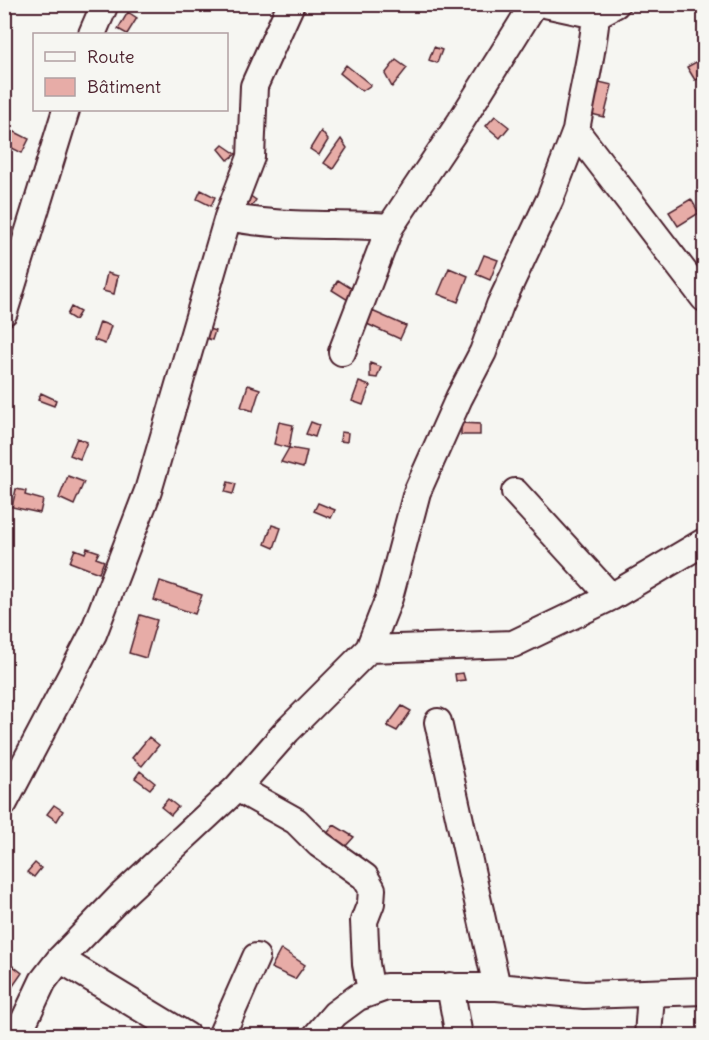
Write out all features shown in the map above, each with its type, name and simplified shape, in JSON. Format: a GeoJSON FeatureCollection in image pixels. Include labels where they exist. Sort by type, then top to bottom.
{"type":"FeatureCollection","features":[{"type":"Feature","properties":{"kind":"street"},"geometry":{"type":"LineString","coordinates":[[92,33],[105,4]]}},
{"type":"Feature","properties":{"kind":"street"},"geometry":{"type":"LineString","coordinates":[[4,803],[93,634],[125,556],[148,491],[228,217],[251,157],[254,86],[291,4]]}},
{"type":"Feature","properties":{"kind":"street"},"geometry":{"type":"LineString","coordinates":[[342,352],[390,227],[461,121],[534,4]]}},
{"type":"Feature","properties":{"kind":"street"},"geometry":{"type":"LineString","coordinates":[[17,1035],[43,981],[60,959],[121,896],[237,788],[287,731],[369,649],[389,598],[417,492],[459,398],[483,352],[500,305],[549,200],[576,131],[582,93],[606,10],[545,4]]}},
{"type":"Feature","properties":{"kind":"street"},"geometry":{"type":"LineString","coordinates":[[4,312],[66,111]]}},
{"type":"Feature","properties":{"kind":"street"},"geometry":{"type":"LineString","coordinates":[[576,131],[705,298]]}},
{"type":"Feature","properties":{"kind":"street"},"geometry":{"type":"LineString","coordinates":[[228,217],[285,226],[342,224],[390,227]]}},
{"type":"Feature","properties":{"kind":"street"},"geometry":{"type":"LineString","coordinates":[[515,492],[610,597]]}},
{"type":"Feature","properties":{"kind":"street"},"geometry":{"type":"LineString","coordinates":[[369,649],[513,644],[528,639],[610,597],[705,542]]}},
{"type":"Feature","properties":{"kind":"street"},"geometry":{"type":"LineString","coordinates":[[438,722],[497,987]]}},
{"type":"Feature","properties":{"kind":"street"},"geometry":{"type":"LineString","coordinates":[[237,788],[296,821],[319,844],[365,878],[372,889],[371,903],[364,921],[366,964],[371,991]]}},
{"type":"Feature","properties":{"kind":"street"},"geometry":{"type":"LineString","coordinates":[[221,1035],[256,957]]}},
{"type":"Feature","properties":{"kind":"street"},"geometry":{"type":"LineString","coordinates":[[60,959],[187,1035]]}},
{"type":"Feature","properties":{"kind":"street"},"geometry":{"type":"LineString","coordinates":[[450,986],[459,1035]]}},
{"type":"Feature","properties":{"kind":"street"},"geometry":{"type":"LineString","coordinates":[[316,1035],[335,1014],[371,991],[386,987],[497,987],[584,995],[705,991]]}},
{"type":"Feature","properties":{"kind":"street"},"geometry":{"type":"LineString","coordinates":[[648,1035],[651,994]]}},
{"type":"Feature","properties":{"kind":"building"},"geometry":{"type":"Polygon","coordinates":[[[128,12],[137,18],[128,33],[118,29],[128,12]]]}},
{"type":"Feature","properties":{"kind":"building"},"geometry":{"type":"Polygon","coordinates":[[[434,47],[442,50],[437,63],[429,60],[434,47]]]}},
{"type":"Feature","properties":{"kind":"building"},"geometry":{"type":"Polygon","coordinates":[[[396,60],[407,68],[392,87],[385,74],[396,60]]]}},
{"type":"Feature","properties":{"kind":"building"},"geometry":{"type":"Polygon","coordinates":[[[698,61],[704,77],[695,80],[687,67],[698,61]]]}},
{"type":"Feature","properties":{"kind":"building"},"geometry":{"type":"Polygon","coordinates":[[[346,65],[371,85],[362,91],[340,73],[346,65]]]}},
{"type":"Feature","properties":{"kind":"building"},"geometry":{"type":"Polygon","coordinates":[[[595,81],[612,85],[604,117],[587,113],[595,81]]]}},
{"type":"Feature","properties":{"kind":"building"},"geometry":{"type":"Polygon","coordinates":[[[495,116],[509,127],[500,138],[486,126],[495,116]]]}},
{"type":"Feature","properties":{"kind":"building"},"geometry":{"type":"Polygon","coordinates":[[[11,130],[29,139],[22,153],[4,144],[11,130]]]}},
{"type":"Feature","properties":{"kind":"building"},"geometry":{"type":"Polygon","coordinates":[[[321,131],[328,140],[319,155],[310,149],[321,131]]]}},
{"type":"Feature","properties":{"kind":"building"},"geometry":{"type":"Polygon","coordinates":[[[341,139],[347,148],[333,169],[324,163],[341,139]]]}},
{"type":"Feature","properties":{"kind":"building"},"geometry":{"type":"Polygon","coordinates":[[[223,145],[236,154],[228,160],[219,149],[223,145]]]}},
{"type":"Feature","properties":{"kind":"building"},"geometry":{"type":"Polygon","coordinates":[[[201,190],[215,197],[211,206],[197,199],[201,190]]]}},
{"type":"Feature","properties":{"kind":"building"},"geometry":{"type":"Polygon","coordinates":[[[249,195],[256,200],[249,210],[242,205],[249,195]]]}},
{"type":"Feature","properties":{"kind":"building"},"geometry":{"type":"Polygon","coordinates":[[[691,199],[699,213],[678,226],[669,212],[691,199]]]}},
{"type":"Feature","properties":{"kind":"building"},"geometry":{"type":"Polygon","coordinates":[[[484,255],[498,260],[490,280],[476,274],[484,255]]]}},
{"type":"Feature","properties":{"kind":"building"},"geometry":{"type":"Polygon","coordinates":[[[449,268],[468,276],[458,302],[438,294],[449,268]]]}},
{"type":"Feature","properties":{"kind":"building"},"geometry":{"type":"Polygon","coordinates":[[[107,273],[118,276],[114,294],[103,291],[107,273]]]}},
{"type":"Feature","properties":{"kind":"building"},"geometry":{"type":"Polygon","coordinates":[[[338,280],[354,290],[348,300],[332,290],[338,280]]]}},
{"type":"Feature","properties":{"kind":"building"},"geometry":{"type":"Polygon","coordinates":[[[71,307],[80,312],[75,320],[67,315],[71,307]]]}},
{"type":"Feature","properties":{"kind":"building"},"geometry":{"type":"Polygon","coordinates":[[[372,311],[406,326],[400,339],[367,324],[372,311]]]}},
{"type":"Feature","properties":{"kind":"building"},"geometry":{"type":"Polygon","coordinates":[[[100,322],[111,326],[105,344],[94,340],[100,322]]]}},
{"type":"Feature","properties":{"kind":"building"},"geometry":{"type":"Polygon","coordinates":[[[206,328],[215,331],[212,340],[203,337],[206,328]]]}},
{"type":"Feature","properties":{"kind":"building"},"geometry":{"type":"Polygon","coordinates":[[[370,363],[381,367],[377,378],[370,377],[370,363]]]}},
{"type":"Feature","properties":{"kind":"building"},"geometry":{"type":"Polygon","coordinates":[[[359,382],[370,386],[363,405],[352,401],[359,382]]]}},
{"type":"Feature","properties":{"kind":"building"},"geometry":{"type":"Polygon","coordinates":[[[248,385],[260,389],[253,411],[241,407],[248,385]]]}},
{"type":"Feature","properties":{"kind":"building"},"geometry":{"type":"Polygon","coordinates":[[[41,393],[56,400],[54,406],[38,400],[41,393]]]}},
{"type":"Feature","properties":{"kind":"building"},"geometry":{"type":"Polygon","coordinates":[[[279,422],[293,425],[289,448],[274,444],[279,422]]]}},
{"type":"Feature","properties":{"kind":"building"},"geometry":{"type":"Polygon","coordinates":[[[311,422],[319,425],[315,437],[306,434],[311,422]]]}},
{"type":"Feature","properties":{"kind":"building"},"geometry":{"type":"Polygon","coordinates":[[[461,423],[480,424],[480,435],[461,435],[461,423]]]}},
{"type":"Feature","properties":{"kind":"building"},"geometry":{"type":"Polygon","coordinates":[[[341,432],[348,433],[347,442],[340,441],[341,432]]]}},
{"type":"Feature","properties":{"kind":"building"},"geometry":{"type":"Polygon","coordinates":[[[77,438],[87,442],[80,459],[70,455],[77,438]]]}},
{"type":"Feature","properties":{"kind":"building"},"geometry":{"type":"Polygon","coordinates":[[[289,448],[307,451],[303,468],[281,462],[289,448]]]}},
{"type":"Feature","properties":{"kind":"building"},"geometry":{"type":"Polygon","coordinates":[[[68,476],[84,482],[74,505],[59,498],[68,476]]]}},
{"type":"Feature","properties":{"kind":"building"},"geometry":{"type":"Polygon","coordinates":[[[228,482],[236,484],[233,494],[225,492],[228,482]]]}},
{"type":"Feature","properties":{"kind":"building"},"geometry":{"type":"Polygon","coordinates":[[[16,489],[26,491],[25,495],[43,500],[40,513],[12,507],[16,489]]]}},
{"type":"Feature","properties":{"kind":"building"},"geometry":{"type":"Polygon","coordinates":[[[318,503],[335,510],[331,518],[314,511],[318,503]]]}},
{"type":"Feature","properties":{"kind":"building"},"geometry":{"type":"Polygon","coordinates":[[[272,525],[281,528],[274,548],[265,544],[272,525]]]}},
{"type":"Feature","properties":{"kind":"building"},"geometry":{"type":"Polygon","coordinates":[[[87,548],[99,552],[96,558],[104,561],[99,573],[70,562],[75,549],[85,553],[87,548]]]}},
{"type":"Feature","properties":{"kind":"building"},"geometry":{"type":"Polygon","coordinates":[[[160,581],[202,595],[195,614],[154,600],[160,581]]]}},
{"type":"Feature","properties":{"kind":"building"},"geometry":{"type":"Polygon","coordinates":[[[140,615],[157,620],[146,658],[129,653],[140,615]]]}},
{"type":"Feature","properties":{"kind":"building"},"geometry":{"type":"Polygon","coordinates":[[[463,673],[465,680],[456,681],[455,674],[463,673]]]}},
{"type":"Feature","properties":{"kind":"building"},"geometry":{"type":"Polygon","coordinates":[[[9,702],[12,726],[4,727],[4,703],[9,702]]]}},
{"type":"Feature","properties":{"kind":"building"},"geometry":{"type":"Polygon","coordinates":[[[402,706],[411,711],[397,731],[387,726],[402,706]]]}},
{"type":"Feature","properties":{"kind":"building"},"geometry":{"type":"Polygon","coordinates":[[[149,737],[159,745],[142,766],[132,758],[149,737]]]}},
{"type":"Feature","properties":{"kind":"building"},"geometry":{"type":"Polygon","coordinates":[[[140,771],[155,783],[150,789],[135,778],[140,771]]]}},
{"type":"Feature","properties":{"kind":"building"},"geometry":{"type":"Polygon","coordinates":[[[168,799],[178,807],[171,815],[161,807],[168,799]]]}},
{"type":"Feature","properties":{"kind":"building"},"geometry":{"type":"Polygon","coordinates":[[[54,805],[63,811],[57,821],[47,814],[54,805]]]}},
{"type":"Feature","properties":{"kind":"building"},"geometry":{"type":"Polygon","coordinates":[[[334,825],[354,837],[345,847],[325,836],[334,825]]]}},
{"type":"Feature","properties":{"kind":"building"},"geometry":{"type":"Polygon","coordinates":[[[35,863],[41,868],[34,877],[27,872],[35,863]]]}},
{"type":"Feature","properties":{"kind":"building"},"geometry":{"type":"Polygon","coordinates":[[[281,949],[305,965],[295,979],[271,968],[281,949]]]}},
{"type":"Feature","properties":{"kind":"building"},"geometry":{"type":"Polygon","coordinates":[[[13,966],[22,973],[4,999],[4,979],[13,966]]]}}]}
